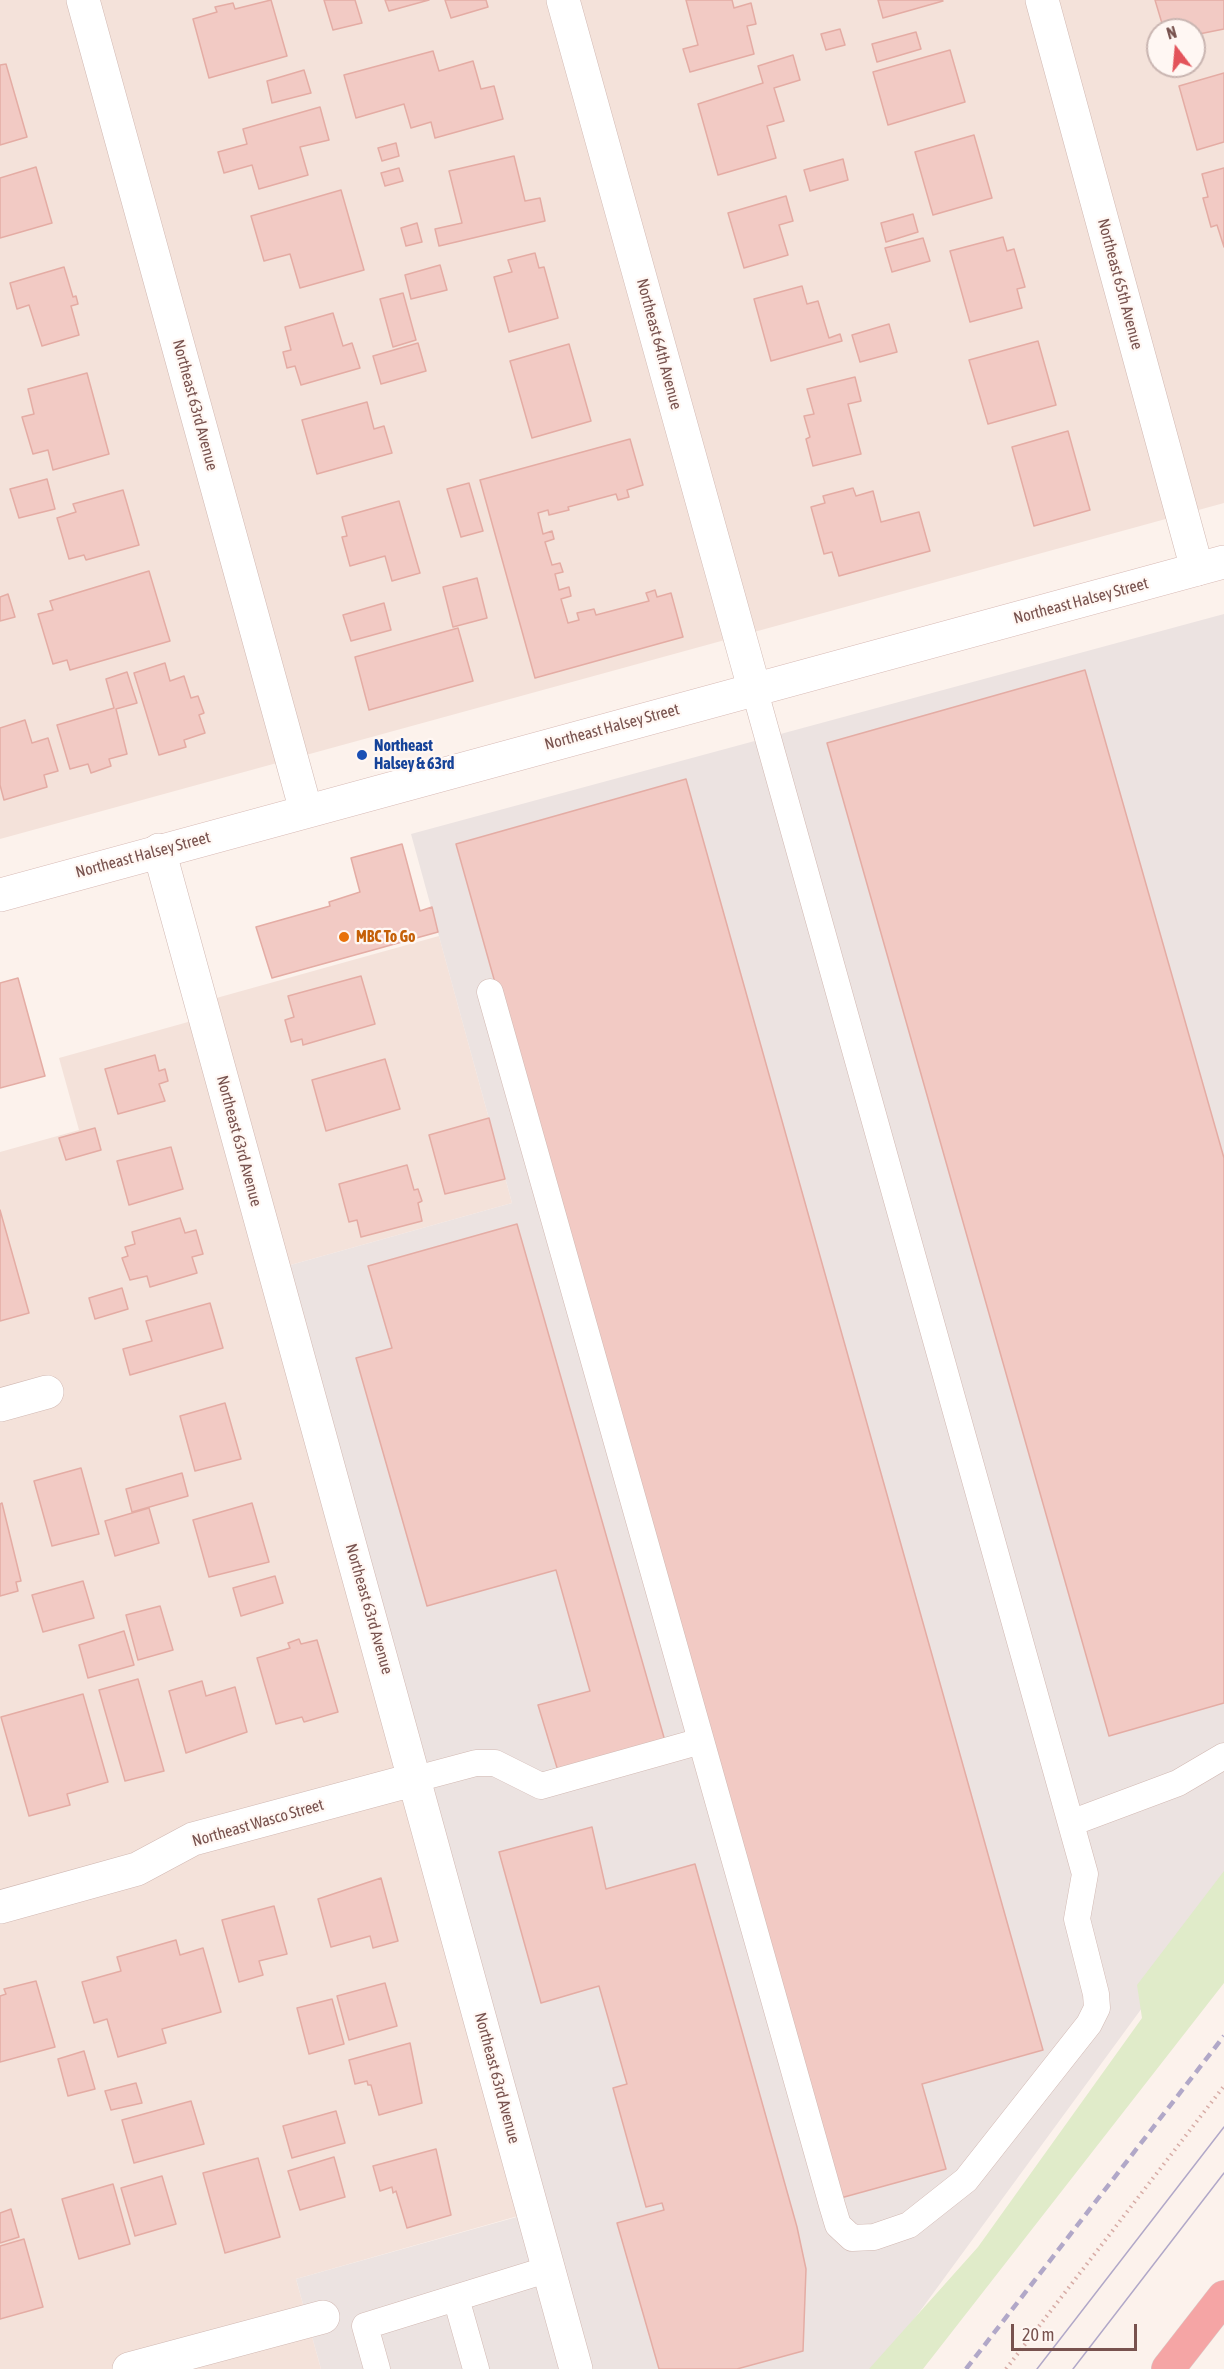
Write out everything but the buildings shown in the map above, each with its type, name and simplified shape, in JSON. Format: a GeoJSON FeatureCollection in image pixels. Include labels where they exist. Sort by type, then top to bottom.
{"type":"FeatureCollection","features":[{"type":"Feature","properties":{"kind":"highway"},"geometry":{"type":"LineString","coordinates":[[1168,2369],[1224,2296]]}},
{"type":"Feature","properties":{"kind":"street","name":"Northeast 63rd Avenue"},"geometry":{"type":"LineString","coordinates":[[83,0],[306,811]]}},
{"type":"Feature","properties":{"kind":"street","name":"Northeast 64th Avenue"},"geometry":{"type":"LineString","coordinates":[[563,0],[754,688]]}},
{"type":"Feature","properties":{"kind":"street","name":"Northeast 65th Avenue"},"geometry":{"type":"LineString","coordinates":[[1042,0],[1210,566]]}},
{"type":"Feature","properties":{"kind":"street","name":"Northeast Halsey Street"},"geometry":{"type":"LineString","coordinates":[[0,895],[754,688],[1210,566]]}},
{"type":"Feature","properties":{"kind":"street","name":"Northeast 63rd Avenue"},"geometry":{"type":"LineString","coordinates":[[159,850],[416,1779],[576,2369]]}},
{"type":"Feature","properties":{"kind":"street"},"geometry":{"type":"LineString","coordinates":[[0,1405],[47,1392]]}},
{"type":"Feature","properties":{"kind":"street","name":"Northeast Wasco Street"},"geometry":{"type":"LineString","coordinates":[[0,1907],[137,1869],[193,1839],[416,1779]]}},
{"type":"Feature","properties":{"kind":"street"},"geometry":{"type":"LineString","coordinates":[[129,2369],[323,2317]]}},
{"type":"Feature","properties":{"kind":"lane"},"geometry":{"type":"LineString","coordinates":[[490,992],[838,2225],[852,2238],[873,2237],[909,2225],[943,2201],[966,2180],[1089,2024],[1097,2008],[1096,1994],[1077,1919],[1085,1874],[754,688]]}},
{"type":"Feature","properties":{"kind":"lane"},"geometry":{"type":"LineString","coordinates":[[416,1779],[476,1763],[495,1763],[541,1786],[701,1741]]}},
{"type":"Feature","properties":{"kind":"lane"},"geometry":{"type":"LineString","coordinates":[[1071,1823],[1178,1782],[1224,1756]]}},
{"type":"Feature","properties":{"kind":"lane"},"geometry":{"type":"LineString","coordinates":[[377,2369],[365,2326],[549,2270]]}},
{"type":"Feature","properties":{"kind":"lane"},"geometry":{"type":"LineString","coordinates":[[456,2298],[476,2369]]}},
{"type":"Feature","properties":{"kind":"path"},"geometry":{"type":"LineString","coordinates":[[1006,2369],[1224,2086]]}},
{"type":"Feature","properties":{"kind":"shaded area"},"geometry":{"type":"Polygon","coordinates":[[[0,0],[1224,0],[1224,503],[0,839],[0,0]]]}},
{"type":"Feature","properties":{"kind":"shaded area"},"geometry":{"type":"Polygon","coordinates":[[[1224,614],[1224,1896],[915,2318],[875,2369],[321,2369],[296,2279],[531,2213],[269,1271],[512,1203],[411,834],[1224,614]]]}},
{"type":"Feature","properties":{"kind":"shaded area"},"geometry":{"type":"Polygon","coordinates":[[[439,936],[512,1203],[269,1271],[532,2212],[296,2279],[321,2369],[0,2369],[0,1152],[79,1130],[59,1058],[206,1017],[202,1002],[439,936]]]}},
{"type":"Feature","properties":{"kind":"green space"},"geometry":{"type":"Polygon","coordinates":[[[1224,1871],[1224,1983],[923,2369],[869,2369],[978,2247],[1142,2018],[1137,1985],[1224,1871]]]}},
{"type":"Feature","properties":{"kind":"tram line"},"geometry":{"type":"LineString","coordinates":[[1037,2369],[1224,2127]]}},
{"type":"Feature","properties":{"kind":"tram line"},"geometry":{"type":"LineString","coordinates":[[1073,2369],[1224,2173]]}},
{"type":"Feature","properties":{"kind":"railway"},"geometry":{"type":"LineString","coordinates":[[966,2369],[1224,2036]]}},
{"type":"Feature","properties":{"kind":"place","name":"Northeast Halsey & 63rd"},"geometry":{"type":"Point","coordinates":[362,755]}},
{"type":"Feature","properties":{"kind":"place","name":"MBC To Go"},"geometry":{"type":"Point","coordinates":[344,937]}}]}
